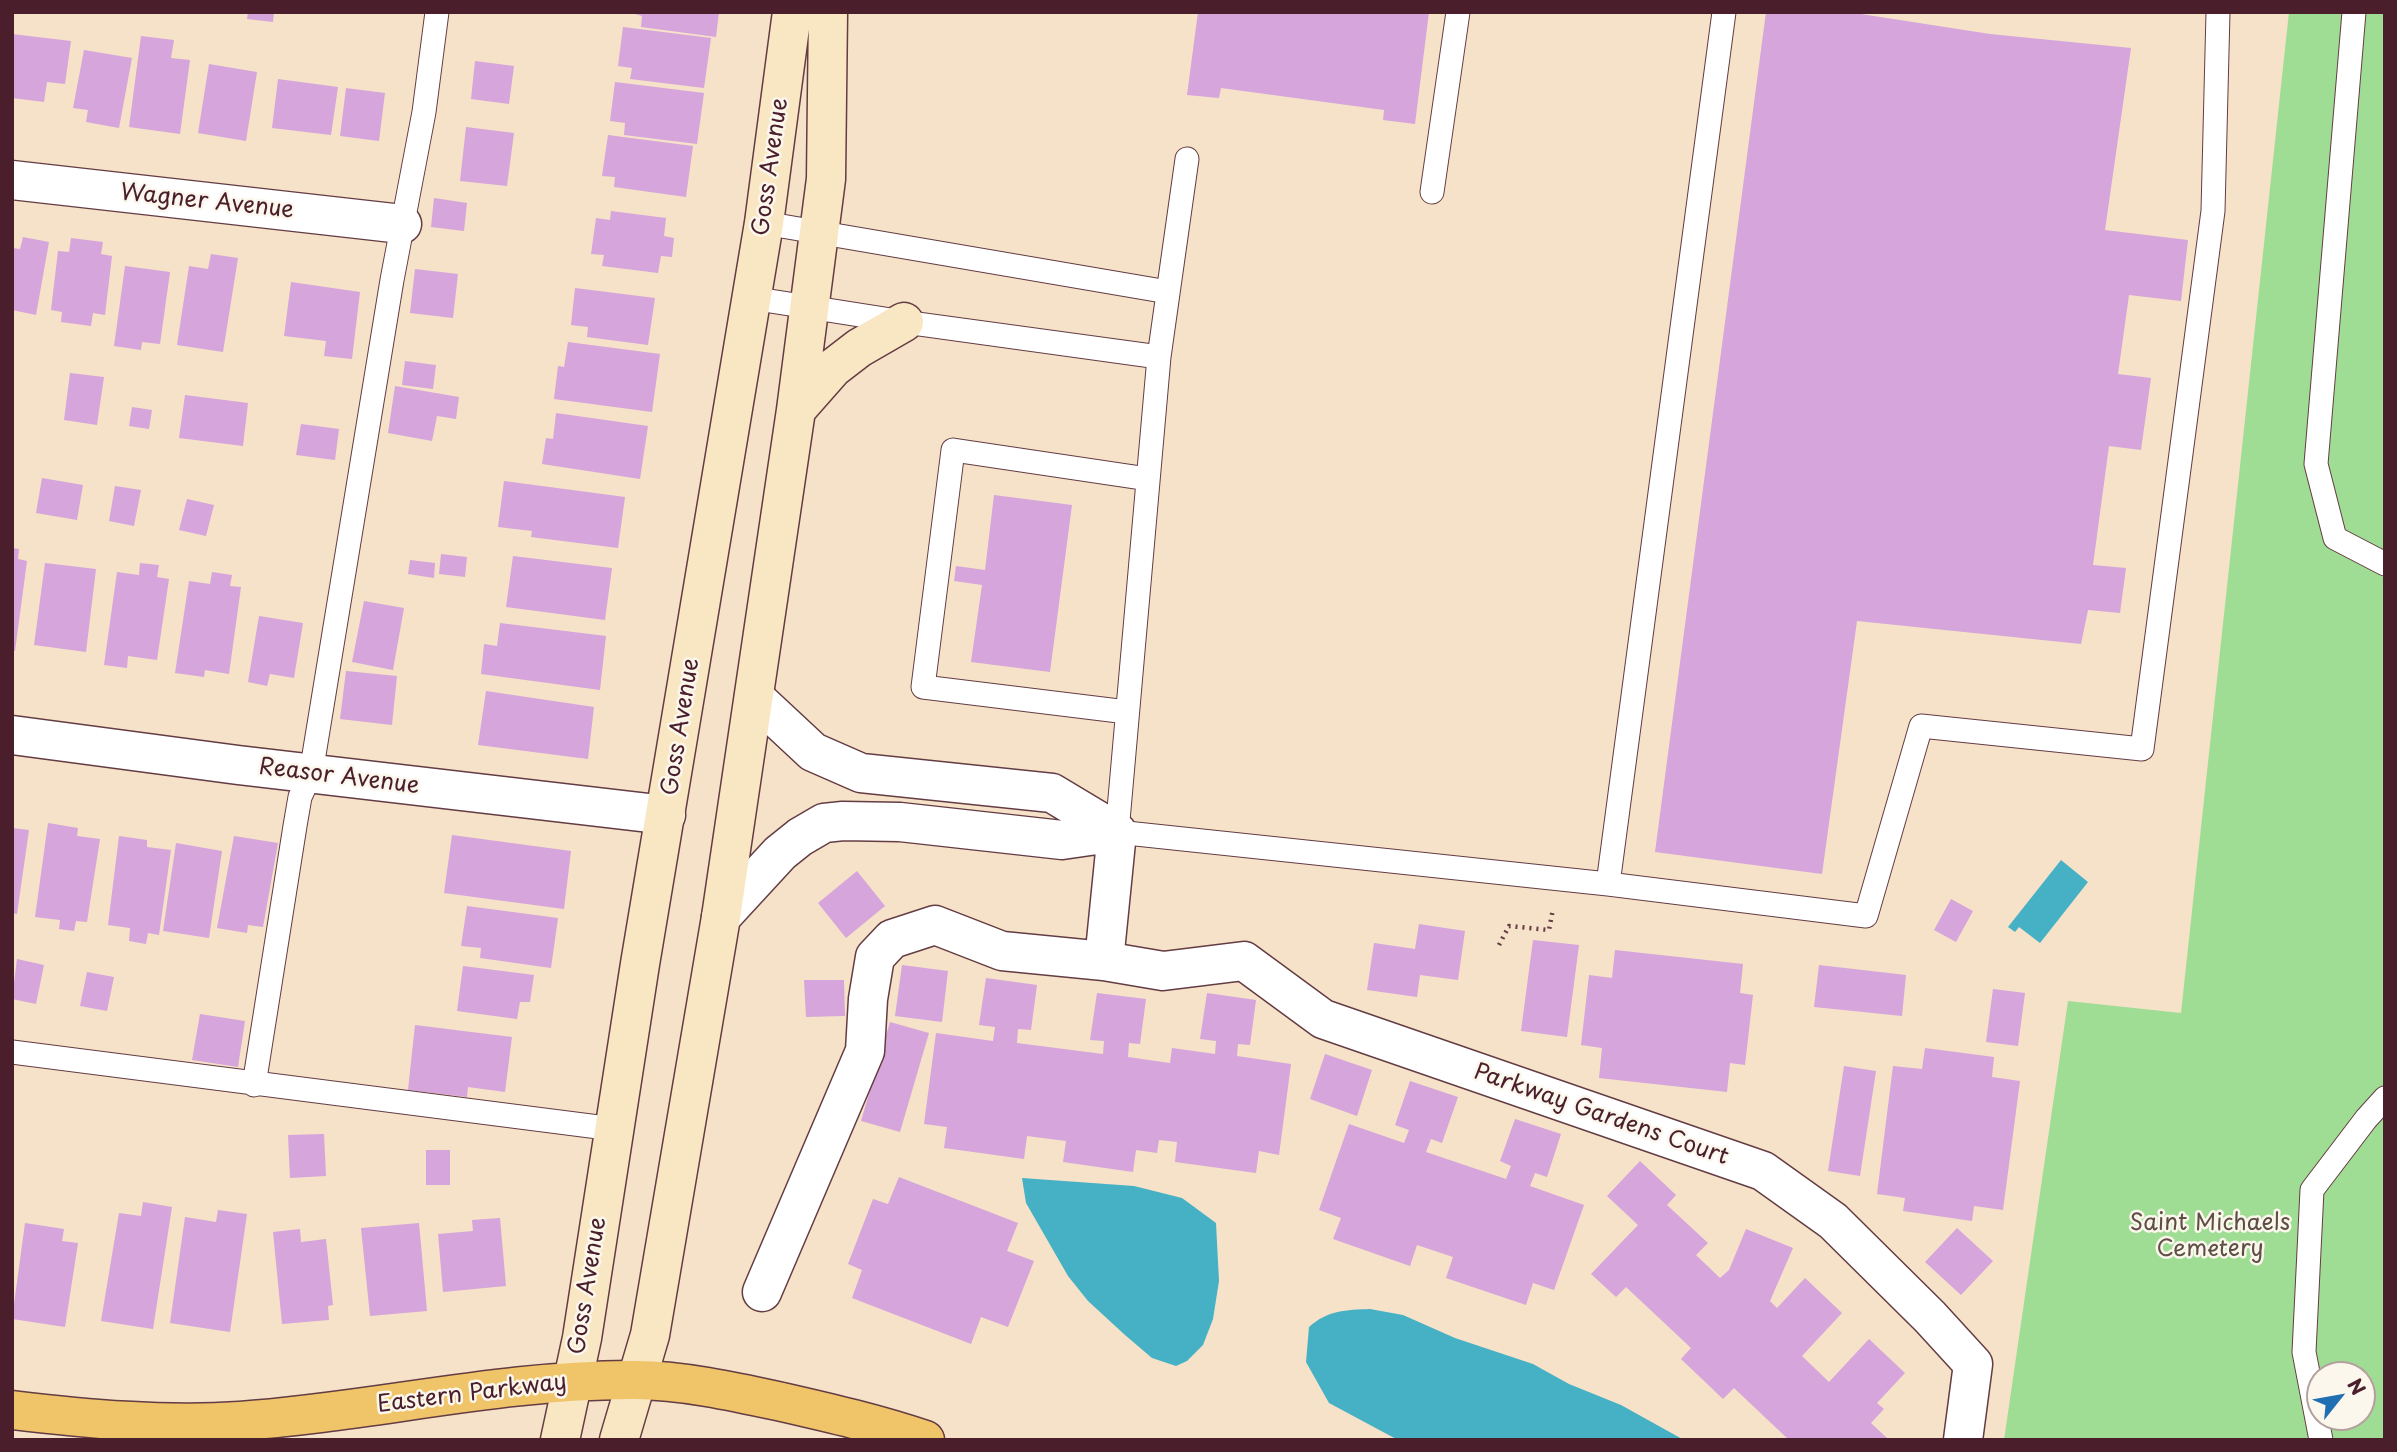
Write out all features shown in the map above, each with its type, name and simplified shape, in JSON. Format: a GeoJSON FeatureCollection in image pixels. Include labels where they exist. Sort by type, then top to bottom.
{"type":"FeatureCollection","features":[{"type":"Feature","properties":{"kind":"main road","name":"Goss Avenue"},"geometry":{"type":"LineString","coordinates":[[560,1440],[582,1338],[764,223],[792,12]]}},
{"type":"Feature","properties":{"kind":"main road","name":"Goss Avenue"},"geometry":{"type":"LineString","coordinates":[[619,1440],[650,1335],[721,917],[754,697],[796,410],[826,178],[828,12]]}},
{"type":"Feature","properties":{"kind":"main road"},"geometry":{"type":"LineString","coordinates":[[796,410],[833,368],[859,348],[904,322]]}},
{"type":"Feature","properties":{"kind":"main road","name":"Eastern Parkway"},"geometry":{"type":"LineString","coordinates":[[12,1410],[141,1422],[240,1421],[507,1386],[637,1380],[729,1390],[878,1424],[925,1440]]}},
{"type":"Feature","properties":{"kind":"street","name":"Wagner Avenue"},"geometry":{"type":"LineString","coordinates":[[12,180],[402,224]]}},
{"type":"Feature","properties":{"kind":"street"},"geometry":{"type":"LineString","coordinates":[[754,697],[813,752],[861,773],[1052,793],[1117,832]]}},
{"type":"Feature","properties":{"kind":"street","name":"Reasor Avenue"},"geometry":{"type":"LineString","coordinates":[[12,735],[666,815]]}},
{"type":"Feature","properties":{"kind":"street"},"geometry":{"type":"LineString","coordinates":[[721,917],[780,853],[824,823],[900,821],[1062,840],[1117,832]]}},
{"type":"Feature","properties":{"kind":"street"},"geometry":{"type":"LineString","coordinates":[[1104,961],[1117,832]]}},
{"type":"Feature","properties":{"kind":"street","name":"Parkway Gardens Court"},"geometry":{"type":"LineString","coordinates":[[762,1292],[865,1051],[875,957],[892,939],[935,925],[1002,951],[1104,961],[1163,971],[1244,961],[1323,1019],[1763,1171],[1833,1221],[1930,1317],[1973,1364],[1963,1440]]}},
{"type":"Feature","properties":{"kind":"lane"},"geometry":{"type":"LineString","coordinates":[[254,1085],[296,816],[300,797],[311,773],[402,224],[424,112],[437,12]]}},
{"type":"Feature","properties":{"kind":"lane"},"geometry":{"type":"LineString","coordinates":[[1432,192],[1458,12]]}},
{"type":"Feature","properties":{"kind":"lane"},"geometry":{"type":"LineString","coordinates":[[1608,884],[1724,12]]}},
{"type":"Feature","properties":{"kind":"lane"},"geometry":{"type":"LineString","coordinates":[[1187,159],[1160,357],[1117,832],[1608,884],[1866,916],[1921,726],[2143,749],[2213,211],[2218,12]]}},
{"type":"Feature","properties":{"kind":"lane"},"geometry":{"type":"LineString","coordinates":[[2354,12],[2316,464],[2335,538],[2385,565]]}},
{"type":"Feature","properties":{"kind":"lane"},"geometry":{"type":"LineString","coordinates":[[764,223],[1168,292]]}},
{"type":"Feature","properties":{"kind":"lane"},"geometry":{"type":"LineString","coordinates":[[751,298],[1160,357]]}},
{"type":"Feature","properties":{"kind":"lane"},"geometry":{"type":"LineString","coordinates":[[1127,712],[923,687],[953,450],[1148,479]]}},
{"type":"Feature","properties":{"kind":"lane"},"geometry":{"type":"LineString","coordinates":[[12,1052],[614,1129]]}},
{"type":"Feature","properties":{"kind":"lane"},"geometry":{"type":"LineString","coordinates":[[2321,1440],[2304,1352],[2312,1191],[2385,1098]]}},
{"type":"Feature","properties":{"kind":"path"},"geometry":{"type":"LineString","coordinates":[[1499,944],[1509,926],[1549,930],[1558,879]]}},
{"type":"Feature","properties":{"kind":"green space","name":"Saint Michaels Cemetery"},"geometry":{"type":"Polygon","coordinates":[[[2289,12],[2385,12],[2385,1440],[2004,1440],[2068,1001],[2181,1013],[2289,12]]]}},
{"type":"Feature","properties":{"kind":"water"},"geometry":{"type":"Polygon","coordinates":[[[2061,860],[2088,882],[2040,943],[2019,927],[2015,932],[2008,927],[2061,860]]]}},
{"type":"Feature","properties":{"kind":"water"},"geometry":{"type":"Polygon","coordinates":[[[1022,1178],[1134,1186],[1182,1198],[1216,1223],[1219,1281],[1213,1319],[1203,1345],[1187,1361],[1176,1366],[1152,1358],[1088,1301],[1068,1276],[1026,1203],[1022,1178]]]}},
{"type":"Feature","properties":{"kind":"water"},"geometry":{"type":"Polygon","coordinates":[[[1370,1309],[1403,1315],[1455,1338],[1533,1364],[1569,1384],[1621,1405],[1684,1440],[1398,1440],[1329,1403],[1306,1362],[1309,1327],[1316,1321],[1330,1314],[1370,1309]]]}},
{"type":"Feature","properties":{"kind":"building"},"geometry":{"type":"Polygon","coordinates":[[[248,12],[274,12],[273,22],[247,19],[248,12]]]}},
{"type":"Feature","properties":{"kind":"building"},"geometry":{"type":"Polygon","coordinates":[[[628,12],[719,12],[716,37],[641,27],[642,16],[628,12]]]}},
{"type":"Feature","properties":{"kind":"building"},"geometry":{"type":"Polygon","coordinates":[[[1198,12],[1429,12],[1415,124],[1383,120],[1384,110],[1221,88],[1219,98],[1187,95],[1198,12]]]}},
{"type":"Feature","properties":{"kind":"building"},"geometry":{"type":"Polygon","coordinates":[[[1766,12],[1848,12],[1990,34],[2131,48],[2105,230],[2188,240],[2181,301],[2129,295],[2118,374],[2151,378],[2141,450],[2109,446],[2093,565],[2126,568],[2120,613],[2088,610],[2081,644],[1857,621],[1822,874],[1655,852],[1766,12]]]}},
{"type":"Feature","properties":{"kind":"building"},"geometry":{"type":"Polygon","coordinates":[[[623,27],[711,38],[704,88],[630,79],[632,68],[618,66],[623,27]]]}},
{"type":"Feature","properties":{"kind":"building"},"geometry":{"type":"Polygon","coordinates":[[[12,34],[71,41],[65,84],[47,82],[44,102],[12,98],[12,34]]]}},
{"type":"Feature","properties":{"kind":"building"},"geometry":{"type":"Polygon","coordinates":[[[141,36],[174,40],[171,58],[190,60],[180,134],[129,127],[141,36]]]}},
{"type":"Feature","properties":{"kind":"building"},"geometry":{"type":"Polygon","coordinates":[[[84,50],[132,58],[119,128],[86,122],[88,110],[73,108],[84,50]]]}},
{"type":"Feature","properties":{"kind":"building"},"geometry":{"type":"Polygon","coordinates":[[[475,61],[514,66],[509,104],[471,99],[475,61]]]}},
{"type":"Feature","properties":{"kind":"building"},"geometry":{"type":"Polygon","coordinates":[[[209,64],[257,72],[246,141],[198,133],[209,64]]]}},
{"type":"Feature","properties":{"kind":"building"},"geometry":{"type":"Polygon","coordinates":[[[278,79],[338,87],[331,135],[272,128],[278,79]]]}},
{"type":"Feature","properties":{"kind":"building"},"geometry":{"type":"Polygon","coordinates":[[[615,82],[704,93],[697,144],[624,135],[625,123],[610,121],[615,82]]]}},
{"type":"Feature","properties":{"kind":"building"},"geometry":{"type":"Polygon","coordinates":[[[346,88],[385,93],[379,141],[340,136],[346,88]]]}},
{"type":"Feature","properties":{"kind":"building"},"geometry":{"type":"Polygon","coordinates":[[[466,127],[514,133],[507,186],[460,181],[466,127]]]}},
{"type":"Feature","properties":{"kind":"building"},"geometry":{"type":"Polygon","coordinates":[[[608,135],[693,146],[686,197],[614,187],[615,177],[602,176],[608,135]]]}},
{"type":"Feature","properties":{"kind":"building"},"geometry":{"type":"Polygon","coordinates":[[[434,198],[467,203],[464,231],[431,227],[434,198]]]}},
{"type":"Feature","properties":{"kind":"building"},"geometry":{"type":"Polygon","coordinates":[[[611,211],[666,218],[664,236],[674,238],[672,257],[661,256],[658,273],[602,266],[604,255],[591,254],[596,218],[610,220],[611,211]]]}},
{"type":"Feature","properties":{"kind":"building"},"geometry":{"type":"Polygon","coordinates":[[[23,237],[49,242],[36,315],[12,310],[12,248],[20,249],[23,237]]]}},
{"type":"Feature","properties":{"kind":"building"},"geometry":{"type":"Polygon","coordinates":[[[71,238],[103,242],[101,254],[112,256],[105,315],[93,313],[91,326],[61,322],[62,312],[51,310],[58,251],[69,252],[71,238]]]}},
{"type":"Feature","properties":{"kind":"building"},"geometry":{"type":"Polygon","coordinates":[[[211,254],[238,258],[223,352],[177,345],[189,266],[208,269],[211,254]]]}},
{"type":"Feature","properties":{"kind":"building"},"geometry":{"type":"Polygon","coordinates":[[[125,266],[170,272],[160,344],[142,342],[141,350],[114,346],[125,266]]]}},
{"type":"Feature","properties":{"kind":"building"},"geometry":{"type":"Polygon","coordinates":[[[415,269],[458,274],[453,318],[410,313],[415,269]]]}},
{"type":"Feature","properties":{"kind":"building"},"geometry":{"type":"Polygon","coordinates":[[[291,282],[360,292],[352,359],[324,356],[326,341],[284,336],[291,282]]]}},
{"type":"Feature","properties":{"kind":"building"},"geometry":{"type":"Polygon","coordinates":[[[575,288],[655,298],[648,345],[587,337],[588,327],[571,325],[575,288]]]}},
{"type":"Feature","properties":{"kind":"building"},"geometry":{"type":"Polygon","coordinates":[[[568,342],[660,354],[652,412],[554,399],[558,366],[564,367],[568,342]]]}},
{"type":"Feature","properties":{"kind":"building"},"geometry":{"type":"Polygon","coordinates":[[[405,361],[436,365],[433,389],[402,385],[405,361]]]}},
{"type":"Feature","properties":{"kind":"building"},"geometry":{"type":"Polygon","coordinates":[[[70,373],[104,377],[97,425],[64,420],[70,373]]]}},
{"type":"Feature","properties":{"kind":"building"},"geometry":{"type":"Polygon","coordinates":[[[395,386],[459,397],[456,419],[437,416],[432,441],[388,433],[395,386]]]}},
{"type":"Feature","properties":{"kind":"building"},"geometry":{"type":"Polygon","coordinates":[[[185,395],[248,403],[243,446],[179,438],[185,395]]]}},
{"type":"Feature","properties":{"kind":"building"},"geometry":{"type":"Polygon","coordinates":[[[132,407],[152,410],[149,429],[129,426],[132,407]]]}},
{"type":"Feature","properties":{"kind":"building"},"geometry":{"type":"Polygon","coordinates":[[[556,413],[648,426],[640,479],[542,464],[546,438],[553,439],[556,413]]]}},
{"type":"Feature","properties":{"kind":"building"},"geometry":{"type":"Polygon","coordinates":[[[301,424],[339,429],[335,460],[296,455],[301,424]]]}},
{"type":"Feature","properties":{"kind":"building"},"geometry":{"type":"Polygon","coordinates":[[[42,478],[83,485],[77,520],[36,513],[42,478]]]}},
{"type":"Feature","properties":{"kind":"building"},"geometry":{"type":"Polygon","coordinates":[[[504,481],[625,497],[618,548],[531,537],[532,531],[498,527],[504,481]]]}},
{"type":"Feature","properties":{"kind":"building"},"geometry":{"type":"Polygon","coordinates":[[[115,486],[141,490],[134,526],[109,521],[115,486]]]}},
{"type":"Feature","properties":{"kind":"building"},"geometry":{"type":"Polygon","coordinates":[[[994,495],[1072,505],[1050,672],[971,662],[982,585],[954,581],[956,566],[985,570],[994,495]]]}},
{"type":"Feature","properties":{"kind":"building"},"geometry":{"type":"Polygon","coordinates":[[[187,499],[214,505],[206,536],[179,530],[187,499]]]}},
{"type":"Feature","properties":{"kind":"building"},"geometry":{"type":"Polygon","coordinates":[[[12,548],[19,549],[18,559],[27,561],[15,651],[12,651],[12,548]]]}},
{"type":"Feature","properties":{"kind":"building"},"geometry":{"type":"Polygon","coordinates":[[[441,554],[467,557],[465,577],[439,574],[441,554]]]}},
{"type":"Feature","properties":{"kind":"building"},"geometry":{"type":"Polygon","coordinates":[[[513,556],[612,568],[605,620],[506,607],[513,556]]]}},
{"type":"Feature","properties":{"kind":"building"},"geometry":{"type":"Polygon","coordinates":[[[410,560],[435,563],[434,578],[408,574],[410,560]]]}},
{"type":"Feature","properties":{"kind":"building"},"geometry":{"type":"Polygon","coordinates":[[[45,563],[96,569],[86,652],[34,645],[45,563]]]}},
{"type":"Feature","properties":{"kind":"building"},"geometry":{"type":"Polygon","coordinates":[[[140,563],[159,565],[157,577],[169,579],[157,660],[128,656],[127,668],[104,665],[117,572],[139,575],[140,563]]]}},
{"type":"Feature","properties":{"kind":"building"},"geometry":{"type":"Polygon","coordinates":[[[212,572],[232,575],[230,586],[241,587],[229,674],[205,670],[204,677],[175,673],[189,581],[210,584],[212,572]]]}},
{"type":"Feature","properties":{"kind":"building"},"geometry":{"type":"Polygon","coordinates":[[[364,601],[404,608],[393,670],[352,662],[364,601]]]}},
{"type":"Feature","properties":{"kind":"building"},"geometry":{"type":"Polygon","coordinates":[[[259,616],[303,623],[294,678],[270,674],[267,686],[248,682],[259,616]]]}},
{"type":"Feature","properties":{"kind":"building"},"geometry":{"type":"Polygon","coordinates":[[[500,623],[606,636],[600,690],[481,674],[484,644],[497,646],[500,623]]]}},
{"type":"Feature","properties":{"kind":"building"},"geometry":{"type":"Polygon","coordinates":[[[346,671],[397,676],[392,725],[340,719],[346,671]]]}},
{"type":"Feature","properties":{"kind":"building"},"geometry":{"type":"Polygon","coordinates":[[[486,691],[594,707],[588,759],[478,745],[486,691]]]}},
{"type":"Feature","properties":{"kind":"building"},"geometry":{"type":"Polygon","coordinates":[[[48,823],[78,828],[77,836],[100,839],[87,922],[76,921],[74,931],[59,929],[60,920],[35,917],[48,823]]]}},
{"type":"Feature","properties":{"kind":"building"},"geometry":{"type":"Polygon","coordinates":[[[12,828],[29,830],[17,914],[12,913],[12,828]]]}},
{"type":"Feature","properties":{"kind":"building"},"geometry":{"type":"Polygon","coordinates":[[[452,835],[571,851],[564,909],[444,893],[452,835]]]}},
{"type":"Feature","properties":{"kind":"building"},"geometry":{"type":"Polygon","coordinates":[[[119,836],[147,840],[147,847],[171,850],[159,935],[148,933],[146,944],[129,941],[130,928],[108,925],[119,836]]]}},
{"type":"Feature","properties":{"kind":"building"},"geometry":{"type":"Polygon","coordinates":[[[234,836],[278,843],[263,927],[248,925],[247,933],[217,928],[234,836]]]}},
{"type":"Feature","properties":{"kind":"building"},"geometry":{"type":"Polygon","coordinates":[[[176,843],[222,851],[209,938],[163,931],[176,843]]]}},
{"type":"Feature","properties":{"kind":"building"},"geometry":{"type":"Polygon","coordinates":[[[857,871],[885,906],[846,938],[818,903],[857,871]]]}},
{"type":"Feature","properties":{"kind":"building"},"geometry":{"type":"Polygon","coordinates":[[[1951,899],[1973,911],[1956,942],[1934,930],[1951,899]]]}},
{"type":"Feature","properties":{"kind":"building"},"geometry":{"type":"Polygon","coordinates":[[[467,906],[558,918],[551,968],[480,958],[481,948],[461,946],[467,906]]]}},
{"type":"Feature","properties":{"kind":"building"},"geometry":{"type":"Polygon","coordinates":[[[1419,924],[1465,931],[1458,980],[1420,975],[1417,997],[1367,990],[1374,943],[1415,949],[1419,924]]]}},
{"type":"Feature","properties":{"kind":"building"},"geometry":{"type":"Polygon","coordinates":[[[1533,940],[1579,945],[1567,1037],[1521,1031],[1533,940]]]}},
{"type":"Feature","properties":{"kind":"building"},"geometry":{"type":"Polygon","coordinates":[[[1615,950],[1743,964],[1740,993],[1753,995],[1745,1065],[1730,1063],[1727,1092],[1599,1078],[1602,1048],[1581,1045],[1589,975],[1612,978],[1615,950]]]}},
{"type":"Feature","properties":{"kind":"building"},"geometry":{"type":"Polygon","coordinates":[[[17,959],[44,965],[36,1004],[12,999],[17,959]]]}},
{"type":"Feature","properties":{"kind":"building"},"geometry":{"type":"Polygon","coordinates":[[[902,965],[948,971],[942,1022],[895,1016],[902,965]]]}},
{"type":"Feature","properties":{"kind":"building"},"geometry":{"type":"Polygon","coordinates":[[[1819,965],[1906,975],[1902,1016],[1814,1007],[1819,965]]]}},
{"type":"Feature","properties":{"kind":"building"},"geometry":{"type":"Polygon","coordinates":[[[463,966],[534,975],[530,1002],[520,1002],[517,1019],[457,1011],[463,966]]]}},
{"type":"Feature","properties":{"kind":"building"},"geometry":{"type":"Polygon","coordinates":[[[87,972],[114,977],[107,1011],[80,1006],[87,972]]]}},
{"type":"Feature","properties":{"kind":"building"},"geometry":{"type":"Polygon","coordinates":[[[986,978],[1037,985],[1031,1030],[1018,1029],[1017,1043],[1103,1054],[1104,1041],[1090,1040],[1097,993],[1146,999],[1140,1044],[1129,1043],[1128,1057],[1170,1063],[1172,1048],[1215,1054],[1216,1041],[1200,1039],[1207,993],[1256,1000],[1250,1045],[1238,1044],[1237,1056],[1291,1064],[1279,1155],[1259,1151],[1256,1173],[1175,1162],[1177,1142],[1159,1140],[1157,1153],[1136,1150],[1133,1172],[1063,1162],[1066,1141],[1027,1136],[1024,1159],[944,1148],[947,1127],[924,1124],[936,1033],[993,1041],[995,1027],[979,1025],[986,978]]]}},
{"type":"Feature","properties":{"kind":"building"},"geometry":{"type":"Polygon","coordinates":[[[804,980],[844,980],[845,1016],[806,1017],[804,980]]]}},
{"type":"Feature","properties":{"kind":"building"},"geometry":{"type":"Polygon","coordinates":[[[1993,989],[2025,993],[2018,1046],[1986,1042],[1993,989]]]}},
{"type":"Feature","properties":{"kind":"building"},"geometry":{"type":"Polygon","coordinates":[[[200,1014],[245,1021],[238,1067],[192,1060],[200,1014]]]}},
{"type":"Feature","properties":{"kind":"building"},"geometry":{"type":"Polygon","coordinates":[[[890,1022],[929,1033],[900,1132],[861,1121],[890,1022]]]}},
{"type":"Feature","properties":{"kind":"building"},"geometry":{"type":"Polygon","coordinates":[[[415,1025],[512,1037],[505,1092],[468,1087],[467,1097],[408,1090],[415,1025]]]}},
{"type":"Feature","properties":{"kind":"building"},"geometry":{"type":"Polygon","coordinates":[[[1925,1048],[1994,1057],[1992,1077],[2020,1081],[2003,1210],[1974,1206],[1972,1221],[1903,1211],[1905,1198],[1877,1194],[1893,1066],[1922,1069],[1925,1048]]]}},
{"type":"Feature","properties":{"kind":"building"},"geometry":{"type":"Polygon","coordinates":[[[1325,1054],[1372,1070],[1357,1116],[1310,1099],[1325,1054]]]}},
{"type":"Feature","properties":{"kind":"building"},"geometry":{"type":"Polygon","coordinates":[[[1844,1066],[1876,1071],[1860,1176],[1828,1171],[1844,1066]]]}},
{"type":"Feature","properties":{"kind":"building"},"geometry":{"type":"Polygon","coordinates":[[[1410,1081],[1458,1097],[1442,1143],[1431,1139],[1426,1152],[1506,1179],[1511,1166],[1500,1161],[1515,1119],[1561,1134],[1547,1177],[1535,1173],[1530,1186],[1584,1205],[1554,1290],[1533,1283],[1526,1305],[1446,1278],[1453,1257],[1417,1245],[1410,1266],[1333,1239],[1341,1218],[1319,1210],[1349,1124],[1404,1143],[1409,1130],[1395,1125],[1410,1081]]]}},
{"type":"Feature","properties":{"kind":"building"},"geometry":{"type":"Polygon","coordinates":[[[324,1134],[326,1176],[290,1178],[288,1135],[324,1134]]]}},
{"type":"Feature","properties":{"kind":"building"},"geometry":{"type":"Polygon","coordinates":[[[426,1150],[450,1150],[450,1185],[426,1185],[426,1150]]]}},
{"type":"Feature","properties":{"kind":"building"},"geometry":{"type":"Polygon","coordinates":[[[1640,1161],[1676,1195],[1667,1205],[1708,1243],[1696,1255],[1720,1278],[1729,1270],[1746,1229],[1793,1248],[1770,1301],[1777,1308],[1805,1278],[1842,1313],[1802,1356],[1829,1382],[1869,1339],[1905,1373],[1877,1403],[1884,1409],[1871,1423],[1889,1440],[1789,1440],[1734,1388],[1723,1399],[1681,1359],[1691,1348],[1626,1287],[1616,1297],[1591,1274],[1638,1225],[1607,1196],[1640,1161]]]}},
{"type":"Feature","properties":{"kind":"building"},"geometry":{"type":"Polygon","coordinates":[[[899,1177],[1018,1223],[1007,1251],[1034,1261],[1008,1327],[981,1317],[971,1344],[852,1298],[862,1270],[848,1264],[873,1199],[888,1204],[899,1177]]]}},
{"type":"Feature","properties":{"kind":"building"},"geometry":{"type":"Polygon","coordinates":[[[143,1202],[172,1207],[153,1329],[101,1321],[119,1213],[141,1216],[143,1202]]]}},
{"type":"Feature","properties":{"kind":"building"},"geometry":{"type":"Polygon","coordinates":[[[218,1210],[247,1214],[230,1332],[170,1323],[185,1217],[216,1222],[218,1210]]]}},
{"type":"Feature","properties":{"kind":"building"},"geometry":{"type":"Polygon","coordinates":[[[500,1218],[506,1286],[443,1292],[438,1234],[473,1231],[472,1220],[500,1218]]]}},
{"type":"Feature","properties":{"kind":"building"},"geometry":{"type":"Polygon","coordinates":[[[25,1223],[64,1229],[62,1241],[78,1243],[65,1327],[12,1319],[25,1223]]]}},
{"type":"Feature","properties":{"kind":"building"},"geometry":{"type":"Polygon","coordinates":[[[419,1223],[427,1311],[370,1316],[361,1228],[419,1223]]]}},
{"type":"Feature","properties":{"kind":"building"},"geometry":{"type":"Polygon","coordinates":[[[1957,1228],[1993,1261],[1961,1295],[1925,1262],[1957,1228]]]}},
{"type":"Feature","properties":{"kind":"building"},"geometry":{"type":"Polygon","coordinates":[[[300,1229],[301,1242],[326,1239],[333,1305],[328,1306],[329,1320],[282,1324],[273,1232],[300,1229]]]}}]}
